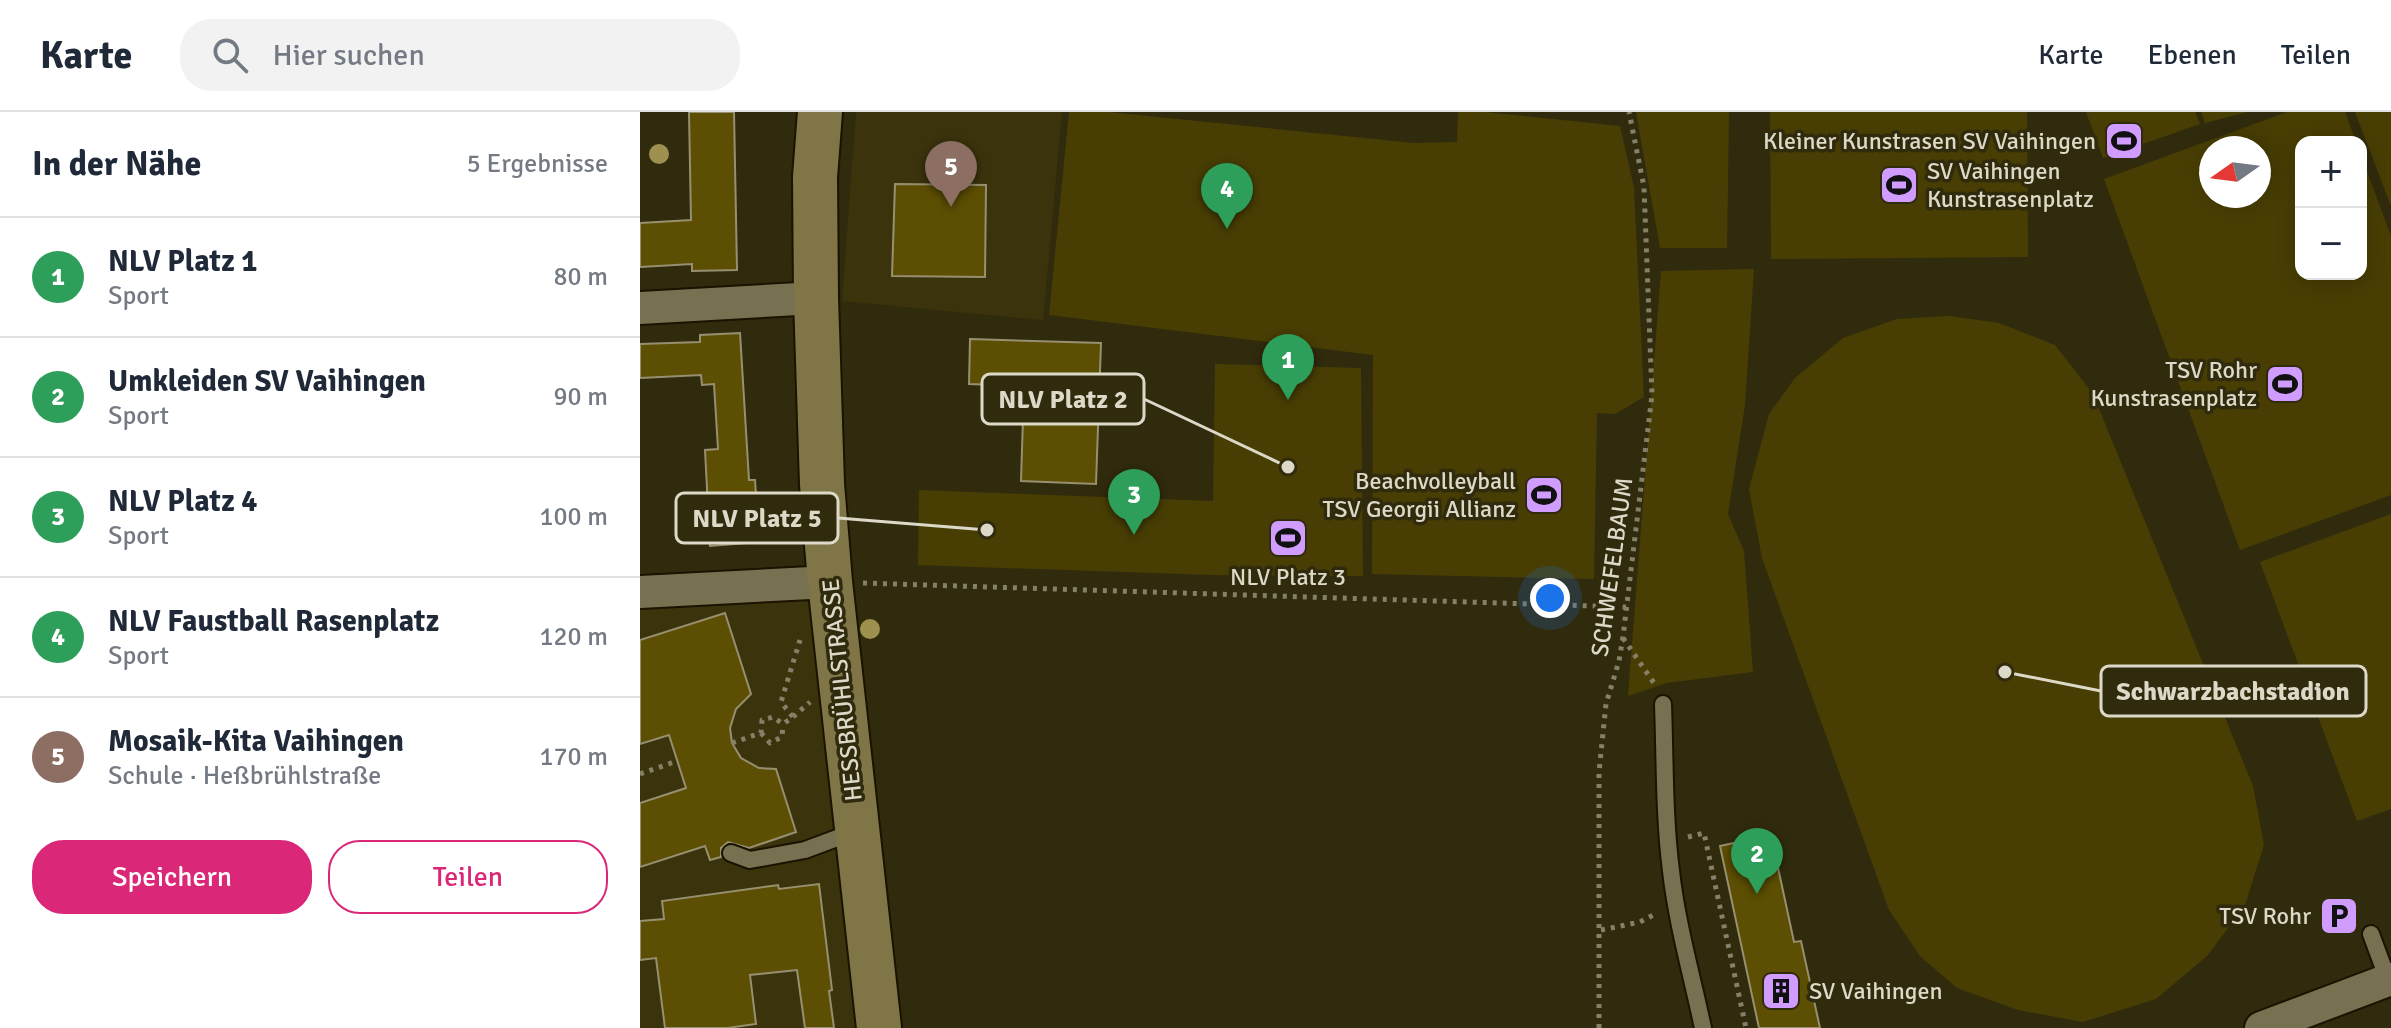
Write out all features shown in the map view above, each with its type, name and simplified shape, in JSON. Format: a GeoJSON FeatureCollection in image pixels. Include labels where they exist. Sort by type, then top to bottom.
{"type":"FeatureCollection","features":[{"type":"Feature","properties":{"kind":"street","name":"HESSBRÜHLSTRASSE"},"geometry":{"type":"LineString","coordinates":[[820,112],[815,177],[822,484],[879,1028]]}},
{"type":"Feature","properties":{"kind":"street"},"geometry":{"type":"LineString","coordinates":[[640,308],[816,298]]}},
{"type":"Feature","properties":{"kind":"street"},"geometry":{"type":"LineString","coordinates":[[640,592],[830,582]]}},
{"type":"Feature","properties":{"kind":"street"},"geometry":{"type":"LineString","coordinates":[[2261,1028],[2390,983]]}},
{"type":"Feature","properties":{"kind":"lane"},"geometry":{"type":"LineString","coordinates":[[1663,704],[1668,842],[1676,903],[1703,1028]]}},
{"type":"Feature","properties":{"kind":"lane"},"geometry":{"type":"LineString","coordinates":[[731,853],[750,860],[805,850],[858,830]]}},
{"type":"Feature","properties":{"kind":"lane"},"geometry":{"type":"LineString","coordinates":[[2371,934],[2390,983]]}},
{"type":"Feature","properties":{"kind":"path","name":"SCHWEFELBAUM"},"geometry":{"type":"LineString","coordinates":[[1599,1028],[1599,772],[1606,704],[1623,637],[1652,395],[1644,187],[1629,112]]}},
{"type":"Feature","properties":{"kind":"path"},"geometry":{"type":"LineString","coordinates":[[830,582],[1626,607]]}},
{"type":"Feature","properties":{"kind":"path"},"geometry":{"type":"LineString","coordinates":[[783,724],[793,717],[781,702],[802,634],[835,628]]}},
{"type":"Feature","properties":{"kind":"path"},"geometry":{"type":"LineString","coordinates":[[1623,637],[1655,683],[1663,704]]}},
{"type":"Feature","properties":{"kind":"path"},"geometry":{"type":"LineString","coordinates":[[773,717],[783,724],[782,737],[770,743],[761,733],[762,720],[773,717]]}},
{"type":"Feature","properties":{"kind":"path"},"geometry":{"type":"LineString","coordinates":[[732,743],[761,733]]}},
{"type":"Feature","properties":{"kind":"path"},"geometry":{"type":"LineString","coordinates":[[640,774],[677,761]]}},
{"type":"Feature","properties":{"kind":"path"},"geometry":{"type":"LineString","coordinates":[[1668,842],[1704,833],[1746,1028]]}},
{"type":"Feature","properties":{"kind":"path"},"geometry":{"type":"LineString","coordinates":[[1601,930],[1640,922],[1676,903]]}},
{"type":"Feature","properties":{"kind":"shaded area"},"geometry":{"type":"Polygon","coordinates":[[[856,112],[1062,112],[1043,320],[842,301],[856,112]]]}},
{"type":"Feature","properties":{"kind":"shaded area"},"geometry":{"type":"Polygon","coordinates":[[[1069,112],[1108,112],[1414,143],[1457,142],[1458,112],[1620,126],[1634,188],[1644,397],[1615,414],[1597,413],[1594,579],[1372,574],[1373,355],[1049,315],[1069,112]]]}},
{"type":"Feature","properties":{"kind":"shaded area"},"geometry":{"type":"Polygon","coordinates":[[[1636,112],[1729,112],[1727,248],[1660,248],[1636,112]]]}},
{"type":"Feature","properties":{"kind":"shaded area","name":"SV Vaihingen Kunstrasenplatz"},"geometry":{"type":"Polygon","coordinates":[[[1770,112],[2027,112],[2028,257],[1771,259],[1770,112]]]}},
{"type":"Feature","properties":{"kind":"shaded area","name":"Kleiner Kunstrasen SV Vaihingen"},"geometry":{"type":"Polygon","coordinates":[[[2086,112],[2195,112],[2200,124],[2103,158],[2086,112]]]}},
{"type":"Feature","properties":{"kind":"shaded area"},"geometry":{"type":"Polygon","coordinates":[[[2201,112],[2247,112],[2205,123],[2201,112]]]}},
{"type":"Feature","properties":{"kind":"shaded area","name":"TSV Rohr Kunstrasenplatz"},"geometry":{"type":"Polygon","coordinates":[[[2287,112],[2345,112],[2354,136],[2295,136],[2295,280],[2367,280],[2367,171],[2391,236],[2391,495],[2240,550],[2104,179],[2199,144],[2199,208],[2271,208],[2271,136],[2221,136],[2287,112]]]}},
{"type":"Feature","properties":{"kind":"shaded area"},"geometry":{"type":"Polygon","coordinates":[[[2355,112],[2391,112],[2391,206],[2367,136],[2364,136],[2355,112]]]}},
{"type":"Feature","properties":{"kind":"shaded area"},"geometry":{"type":"Polygon","coordinates":[[[1754,269],[1745,405],[1728,514],[1744,551],[1753,672],[1666,683],[1628,696],[1661,271],[1754,269]]]}},
{"type":"Feature","properties":{"kind":"shaded area"},"geometry":{"type":"Polygon","coordinates":[[[1949,316],[1999,323],[2055,345],[2093,394],[2253,786],[2264,845],[2245,905],[2208,955],[2156,999],[2083,1022],[2018,1010],[1957,988],[1920,956],[1889,910],[1762,558],[1749,489],[1769,414],[1795,378],[1843,338],[1897,319],[1949,316]]]}},
{"type":"Feature","properties":{"kind":"shaded area"},"geometry":{"type":"Polygon","coordinates":[[[1215,364],[1361,368],[1363,576],[1212,575],[918,565],[919,490],[1213,501],[1215,364]]]}},
{"type":"Feature","properties":{"kind":"shaded area"},"geometry":{"type":"Polygon","coordinates":[[[2391,514],[2391,809],[2357,821],[2260,562],[2391,514]]]}},
{"type":"Feature","properties":{"kind":"shaded area"},"geometry":{"type":"Polygon","coordinates":[[[804,591],[818,616],[865,1028],[640,1028],[640,601],[804,591]]]}},
{"type":"Feature","properties":{"kind":"building"},"geometry":{"type":"Polygon","coordinates":[[[689,112],[734,112],[737,270],[692,271],[692,264],[640,267],[640,223],[691,220],[689,112]]]}},
{"type":"Feature","properties":{"kind":"building"},"geometry":{"type":"Polygon","coordinates":[[[895,184],[986,185],[985,277],[892,276],[895,184]]]}},
{"type":"Feature","properties":{"kind":"building"},"geometry":{"type":"Polygon","coordinates":[[[740,333],[749,480],[755,480],[759,542],[710,546],[705,450],[718,449],[714,384],[702,385],[701,375],[640,378],[640,344],[700,342],[700,335],[740,333]]]}},
{"type":"Feature","properties":{"kind":"building"},"geometry":{"type":"Polygon","coordinates":[[[970,339],[1101,343],[1096,484],[1021,481],[1024,386],[969,384],[970,339]]]}},
{"type":"Feature","properties":{"kind":"building"},"geometry":{"type":"Polygon","coordinates":[[[725,613],[751,694],[736,709],[730,728],[732,743],[741,758],[759,768],[776,769],[796,832],[749,848],[728,842],[721,848],[721,857],[710,860],[705,846],[640,867],[640,803],[686,788],[669,735],[640,744],[640,640],[725,613]]]}},
{"type":"Feature","properties":{"kind":"building"},"geometry":{"type":"Polygon","coordinates":[[[1771,835],[1794,942],[1801,941],[1820,1028],[1759,1028],[1720,846],[1771,835]]]}},
{"type":"Feature","properties":{"kind":"building"},"geometry":{"type":"Polygon","coordinates":[[[819,884],[834,1028],[805,1028],[797,970],[750,975],[756,1024],[727,1028],[665,1028],[656,958],[640,960],[640,921],[664,919],[662,901],[778,885],[779,889],[819,884]]]}},
{"type":"Feature","properties":{"kind":"place","name":"Kleiner Kunstrasen SV Vaihingen"},"geometry":{"type":"Point","coordinates":[2124,141]}},
{"type":"Feature","properties":{"kind":"place","name":"SV Vaihingen Kunstrasenplatz"},"geometry":{"type":"Point","coordinates":[1899,185]}},
{"type":"Feature","properties":{"kind":"place","name":"Mosaik-Kita Vaihingen"},"geometry":{"type":"Point","coordinates":[951,207]}},
{"type":"Feature","properties":{"kind":"place","name":"NLV Faustball Rasenplatz"},"geometry":{"type":"Point","coordinates":[1227,229]}},
{"type":"Feature","properties":{"kind":"place","name":"TSV Rohr Kunstrasenplatz"},"geometry":{"type":"Point","coordinates":[2285,384]}},
{"type":"Feature","properties":{"kind":"place","name":"NLV Platz 1"},"geometry":{"type":"Point","coordinates":[1288,400]}},
{"type":"Feature","properties":{"kind":"place","name":"NLV Platz 2"},"geometry":{"type":"Point","coordinates":[1288,467]}},
{"type":"Feature","properties":{"kind":"place","name":"Beachvolleyball TSV Georgii Allianz"},"geometry":{"type":"Point","coordinates":[1544,495]}},
{"type":"Feature","properties":{"kind":"place","name":"NLV Platz 5"},"geometry":{"type":"Point","coordinates":[987,530]}},
{"type":"Feature","properties":{"kind":"place","name":"NLV Platz 4"},"geometry":{"type":"Point","coordinates":[1134,535]}},
{"type":"Feature","properties":{"kind":"place","name":"NLV Platz 3"},"geometry":{"type":"Point","coordinates":[1288,538]}},
{"type":"Feature","properties":{"kind":"place","name":"Schwarzbachstadion"},"geometry":{"type":"Point","coordinates":[2005,672]}},
{"type":"Feature","properties":{"kind":"place","name":"Umkleiden SV Vaihingen"},"geometry":{"type":"Point","coordinates":[1757,894]}},
{"type":"Feature","properties":{"kind":"place","name":"TSV Rohr"},"geometry":{"type":"Point","coordinates":[2339,916]}},
{"type":"Feature","properties":{"kind":"place","name":"SV Vaihingen"},"geometry":{"type":"Point","coordinates":[1781,991]}}]}
